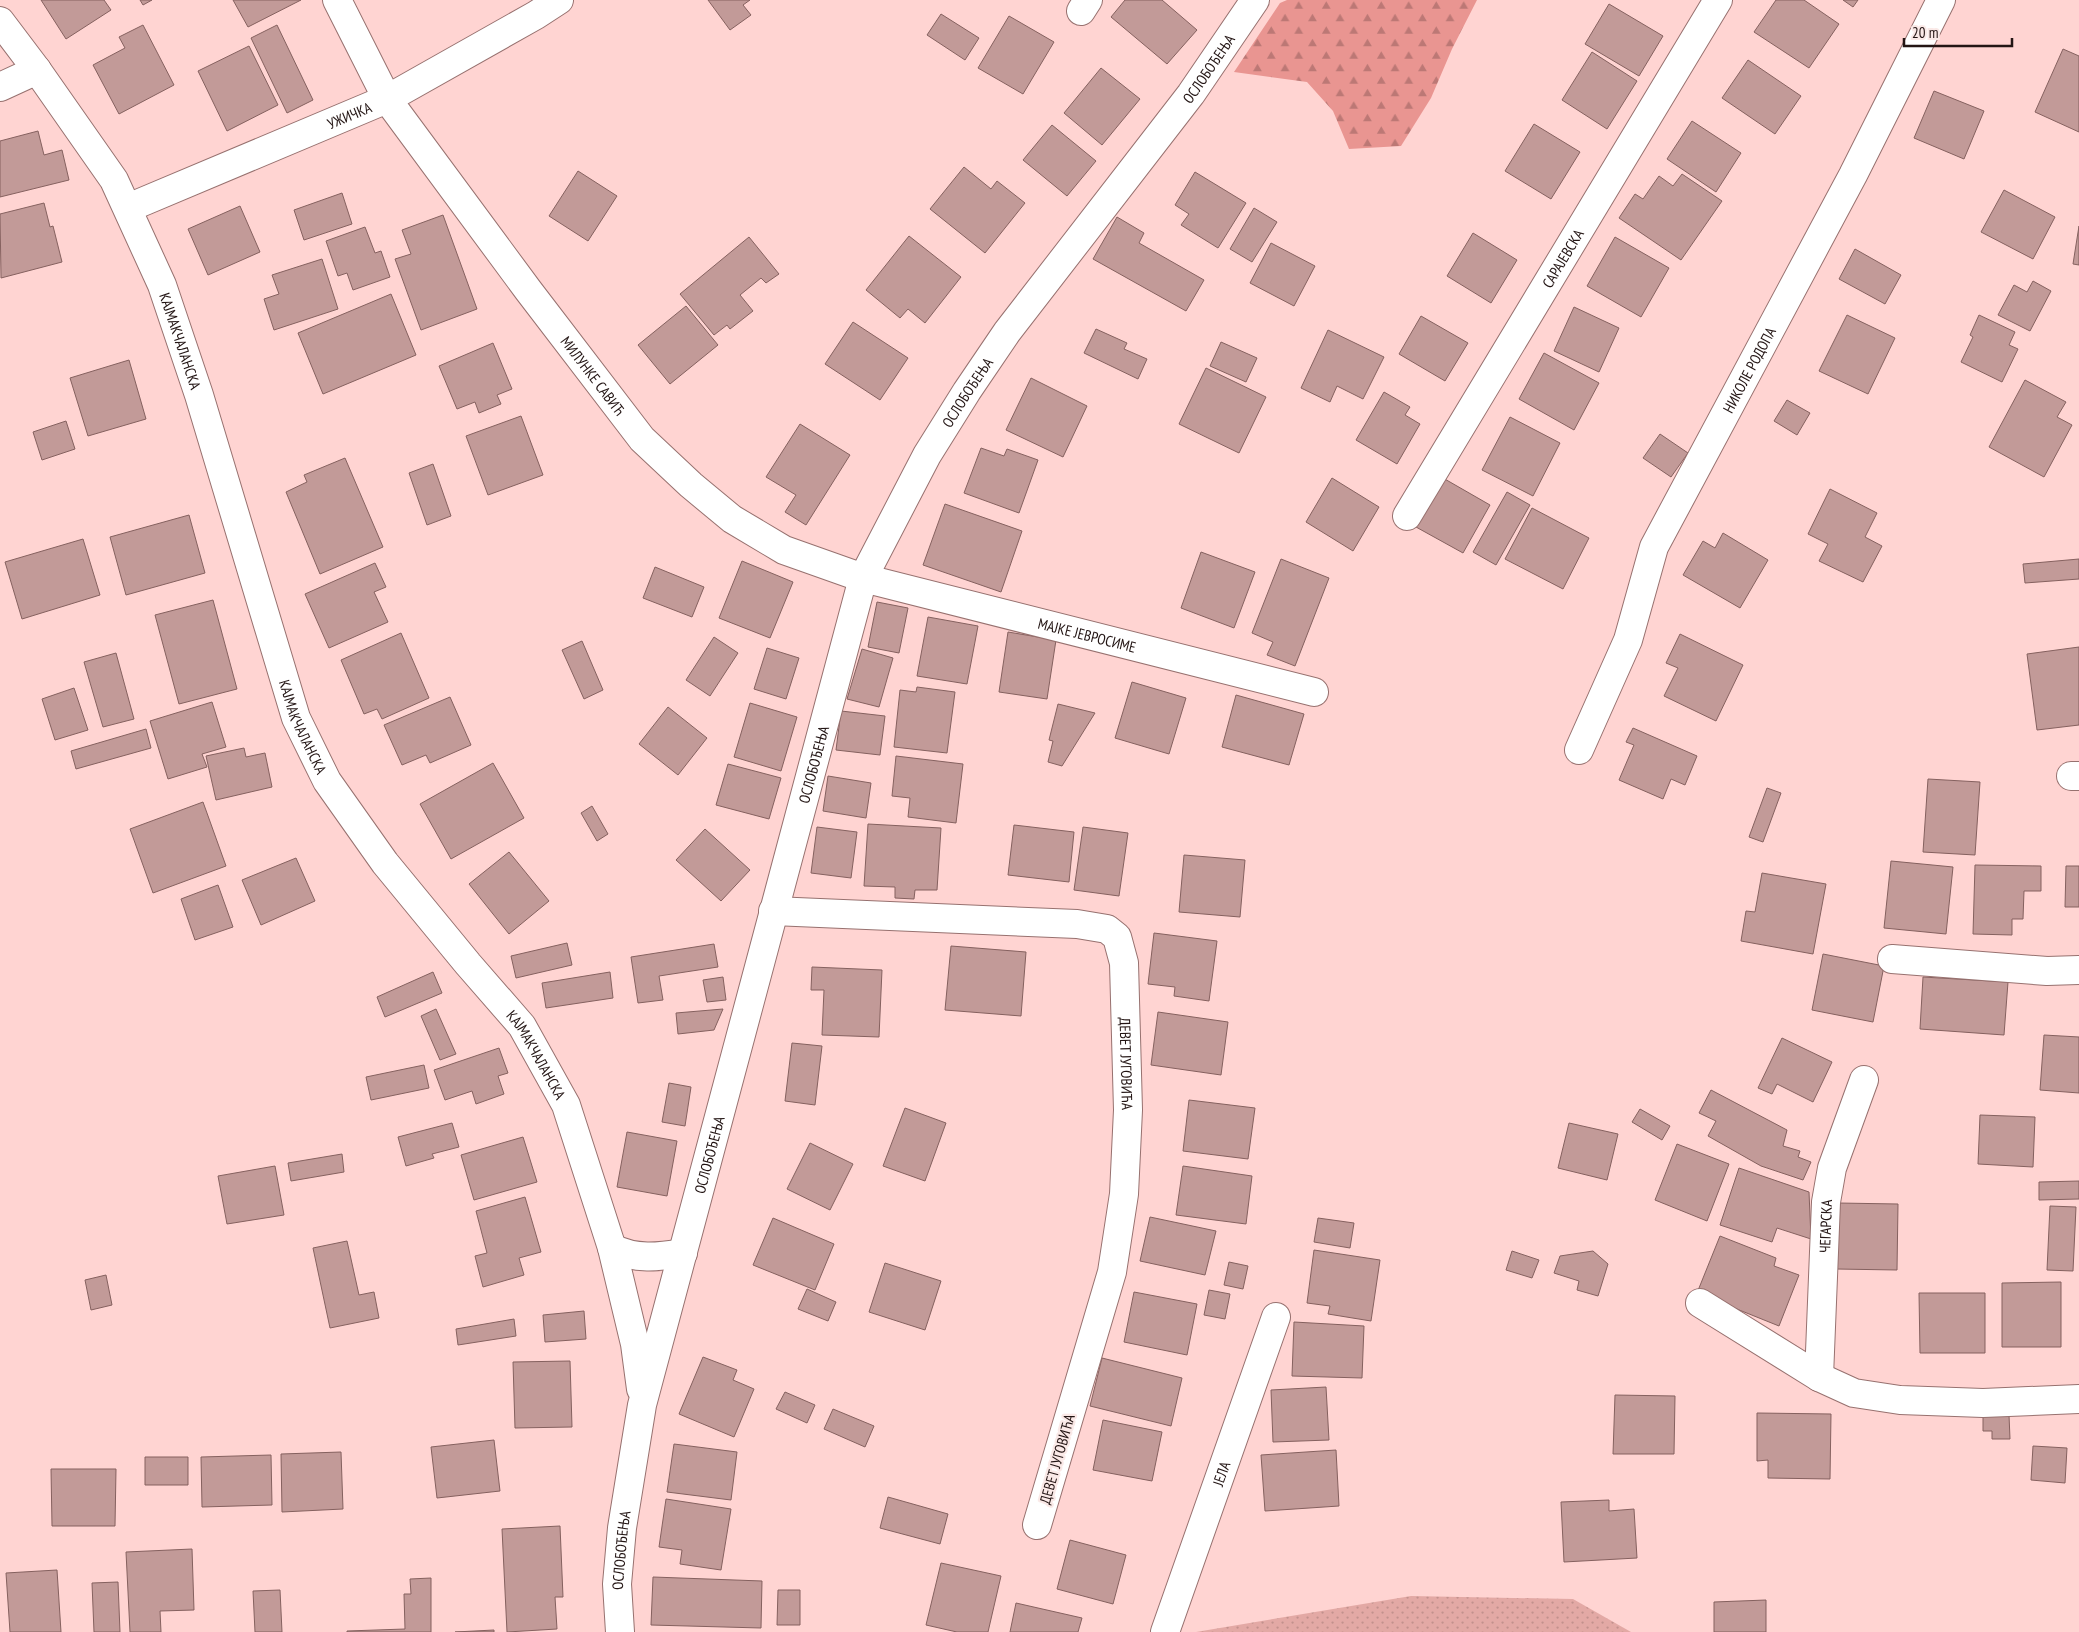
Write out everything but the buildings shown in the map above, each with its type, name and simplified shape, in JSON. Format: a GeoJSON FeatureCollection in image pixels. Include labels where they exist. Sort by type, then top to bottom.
{"type":"FeatureCollection","features":[{"type":"Feature","properties":{"kind":"street","name":"МИЛУНКЕ САВИЋ"},"geometry":{"type":"LineString","coordinates":[[337,0],[387,99],[528,290],[642,439],[691,485],[732,519],[784,550],[863,578]]}},
{"type":"Feature","properties":{"kind":"street","name":"УЖИЧКА"},"geometry":{"type":"LineString","coordinates":[[128,208],[387,99],[536,16],[559,0]]}},
{"type":"Feature","properties":{"kind":"street","name":"ОСЛОБОЂЕЊА"},"geometry":{"type":"LineString","coordinates":[[619,1631],[617,1584],[620,1547],[642,1405],[863,578],[927,456],[1007,332],[1191,94],[1255,0]]}},
{"type":"Feature","properties":{"kind":"street","name":"САРАЈЕВСКА"},"geometry":{"type":"LineString","coordinates":[[1408,516],[1718,0]]}},
{"type":"Feature","properties":{"kind":"street","name":"НИКОЛЕ РОДОПА"},"geometry":{"type":"LineString","coordinates":[[1579,750],[1628,640],[1654,547],[1853,175],[1941,0]]}},
{"type":"Feature","properties":{"kind":"street","name":"КАЈМАКЧАЛАНСКА"},"geometry":{"type":"LineString","coordinates":[[0,21],[37,70],[114,180],[162,285],[199,395],[296,718],[327,781],[385,863],[522,1026],[566,1105],[612,1248],[639,1363],[642,1405]]}},
{"type":"Feature","properties":{"kind":"street"},"geometry":{"type":"LineString","coordinates":[[0,87],[37,70]]}},
{"type":"Feature","properties":{"kind":"street","name":"МАЈКЕ ЈЕВРОСИМЕ"},"geometry":{"type":"LineString","coordinates":[[863,578],[1314,692]]}},
{"type":"Feature","properties":{"kind":"street","name":"ДЕВЕТ ЈУГОВИЋА"},"geometry":{"type":"LineString","coordinates":[[773,911],[1077,924],[1107,929],[1117,937],[1124,963],[1125,992],[1128,1110],[1124,1194],[1112,1272],[1038,1526]]}},
{"type":"Feature","properties":{"kind":"street"},"geometry":{"type":"LineString","coordinates":[[1892,959],[2047,971],[2079,970]]}},
{"type":"Feature","properties":{"kind":"street","name":"ЧЕГАРСКА"},"geometry":{"type":"LineString","coordinates":[[1819,1377],[1826,1202],[1832,1168],[1864,1080]]}},
{"type":"Feature","properties":{"kind":"street"},"geometry":{"type":"LineString","coordinates":[[612,1248],[639,1258],[683,1253]]}},
{"type":"Feature","properties":{"kind":"street"},"geometry":{"type":"LineString","coordinates":[[1700,1303],[1819,1377],[1854,1393],[1900,1400],[1984,1403],[2079,1400]]}},
{"type":"Feature","properties":{"kind":"street","name":"ЈЕЛА"},"geometry":{"type":"LineString","coordinates":[[1165,1632],[1276,1317]]}},
{"type":"Feature","properties":{"kind":"shaded area"},"geometry":{"type":"Polygon","coordinates":[[[1411,1596],[1573,1599],[1631,1632],[1196,1632],[1411,1596]]]}},
{"type":"Feature","properties":{"kind":"green space"},"geometry":{"type":"Polygon","coordinates":[[[1287,0],[1477,0],[1452,49],[1431,98],[1401,146],[1349,149],[1333,111],[1307,82],[1234,72],[1280,3],[1287,0]]]}}]}
